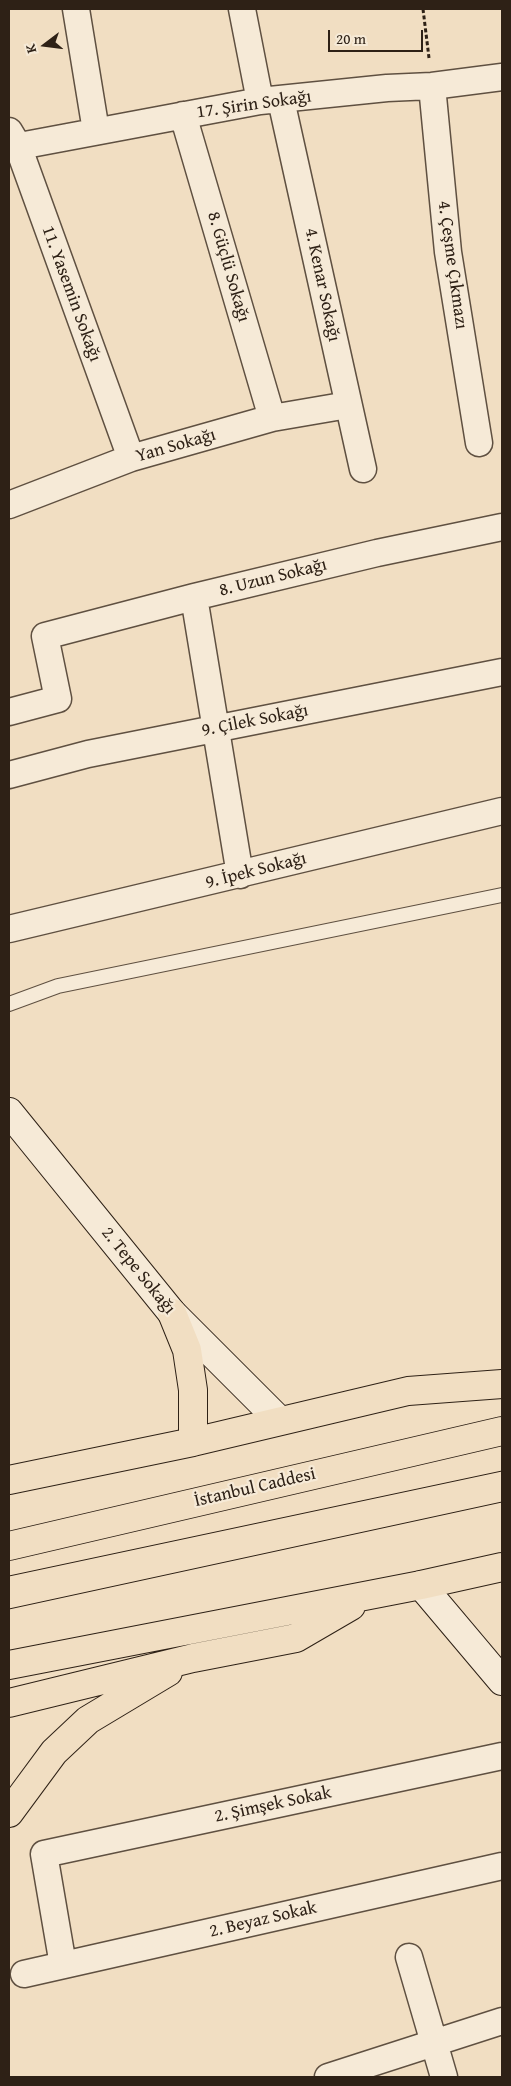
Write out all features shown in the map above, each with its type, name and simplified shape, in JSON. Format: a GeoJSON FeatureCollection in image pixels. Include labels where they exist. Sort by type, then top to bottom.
{"type":"FeatureCollection","features":[{"type":"Feature","properties":{"kind":"highway"},"geometry":{"type":"LineString","coordinates":[[172,1313],[187,1350],[193,1390],[194,1442]]}},
{"type":"Feature","properties":{"kind":"highway"},"geometry":{"type":"LineString","coordinates":[[9,1479],[194,1442],[279,1420],[408,1391],[502,1384]]}},
{"type":"Feature","properties":{"kind":"highway","name":"İstanbul Caddesi"},"geometry":{"type":"LineString","coordinates":[[9,1546],[502,1432]]}},
{"type":"Feature","properties":{"kind":"highway"},"geometry":{"type":"LineString","coordinates":[[9,1665],[368,1596],[502,1567]]}},
{"type":"Feature","properties":{"kind":"highway"},"geometry":{"type":"LineString","coordinates":[[9,1703],[193,1658],[296,1638],[368,1596]]}},
{"type":"Feature","properties":{"kind":"highway"},"geometry":{"type":"LineString","coordinates":[[9,1813],[54,1752],[88,1720],[193,1658]]}},
{"type":"Feature","properties":{"kind":"main road","name":"2. Tepe Sokağı"},"geometry":{"type":"LineString","coordinates":[[9,1112],[172,1313],[279,1420]]}},
{"type":"Feature","properties":{"kind":"main road"},"geometry":{"type":"LineString","coordinates":[[421,1585],[502,1681]]}},
{"type":"Feature","properties":{"kind":"street"},"geometry":{"type":"LineString","coordinates":[[76,9],[96,131]]}},
{"type":"Feature","properties":{"kind":"street","name":"4. Kenar Sokağı"},"geometry":{"type":"LineString","coordinates":[[242,9],[271,100],[364,469]]}},
{"type":"Feature","properties":{"kind":"street","name":"17. Şirin Sokağı"},"geometry":{"type":"LineString","coordinates":[[12,141],[96,131],[271,100],[387,88],[432,86],[502,77]]}},
{"type":"Feature","properties":{"kind":"street","name":"4. Çeşme Çıkmazı"},"geometry":{"type":"LineString","coordinates":[[432,86],[448,252],[479,443]]}},
{"type":"Feature","properties":{"kind":"street","name":"8. Güçlü Sokağı"},"geometry":{"type":"LineString","coordinates":[[183,115],[272,418]]}},
{"type":"Feature","properties":{"kind":"street","name":"11. Yasemin Sokağı"},"geometry":{"type":"LineString","coordinates":[[12,141],[131,458]]}},
{"type":"Feature","properties":{"kind":"street","name":"Yan Sokağı"},"geometry":{"type":"LineString","coordinates":[[9,505],[131,458],[272,418],[348,405]]}},
{"type":"Feature","properties":{"kind":"street","name":"8. Uzun Sokağı"},"geometry":{"type":"LineString","coordinates":[[9,712],[58,699],[45,636],[194,597],[377,553],[502,527]]}},
{"type":"Feature","properties":{"kind":"street"},"geometry":{"type":"LineString","coordinates":[[194,597],[240,875]]}},
{"type":"Feature","properties":{"kind":"street","name":"9. Çilek Sokağı"},"geometry":{"type":"LineString","coordinates":[[9,775],[88,754],[502,672]]}},
{"type":"Feature","properties":{"kind":"street","name":"9. İpek Sokağı"},"geometry":{"type":"LineString","coordinates":[[9,929],[502,811]]}},
{"type":"Feature","properties":{"kind":"street","name":"2. Şimşek Sokak"},"geometry":{"type":"LineString","coordinates":[[63,1965],[44,1854],[502,1756]]}},
{"type":"Feature","properties":{"kind":"street","name":"2. Beyaz Sokak"},"geometry":{"type":"LineString","coordinates":[[24,1974],[502,1866]]}},
{"type":"Feature","properties":{"kind":"street"},"geometry":{"type":"LineString","coordinates":[[409,1957],[444,2077]]}},
{"type":"Feature","properties":{"kind":"street"},"geometry":{"type":"LineString","coordinates":[[328,2077],[502,2021]]}},
{"type":"Feature","properties":{"kind":"lane"},"geometry":{"type":"LineString","coordinates":[[9,1004],[58,986],[502,895]]}},
{"type":"Feature","properties":{"kind":"path"},"geometry":{"type":"LineString","coordinates":[[423,9],[432,86]]}},
{"type":"Feature","properties":{"kind":"tram line"},"geometry":{"type":"LineString","coordinates":[[9,1576],[502,1471]]}},
{"type":"Feature","properties":{"kind":"tram line"},"geometry":{"type":"LineString","coordinates":[[9,1609],[502,1502]]}}]}
